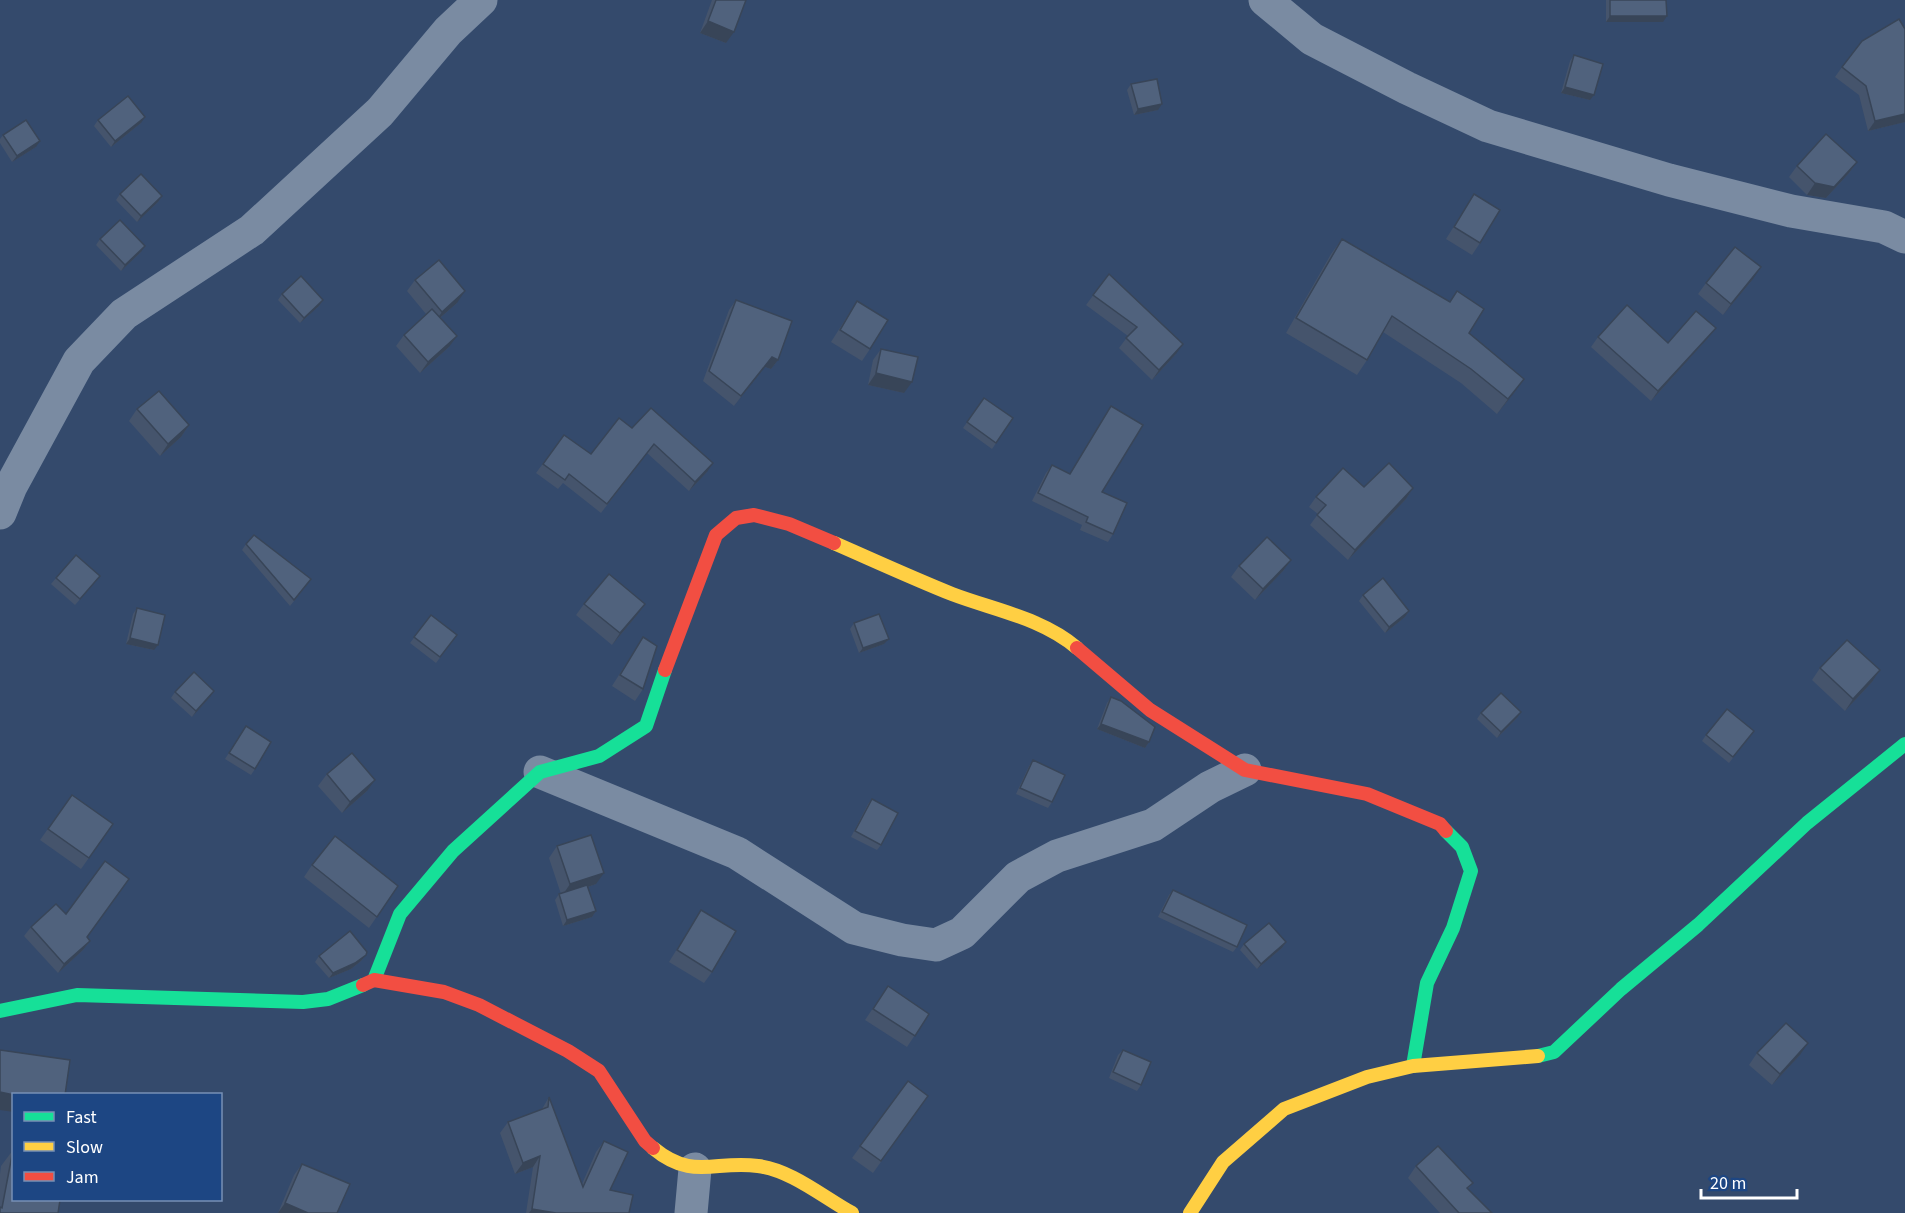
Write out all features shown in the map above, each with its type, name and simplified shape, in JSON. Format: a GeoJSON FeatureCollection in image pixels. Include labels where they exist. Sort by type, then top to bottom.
{"type":"FeatureCollection","features":[{"type":"Feature","properties":{"kind":"street"},"geometry":{"type":"LineString","coordinates":[[4,492],[79,361],[117,322],[144,301],[252,230],[380,112],[448,31],[481,0]]}},
{"type":"Feature","properties":{"kind":"street"},"geometry":{"type":"LineString","coordinates":[[1265,0],[1312,39],[1407,88],[1488,126],[1669,180],[1791,211],[1884,227],[1905,237]]}},
{"type":"Feature","properties":{"kind":"street"},"geometry":{"type":"LineString","coordinates":[[374,980],[400,914],[453,850],[540,772],[599,756],[646,726],[682,619],[716,535],[736,518],[754,515],[789,524],[953,594],[1006,611],[1064,638],[1150,710],[1245,771],[1367,794],[1440,824],[1461,847],[1471,871],[1453,927],[1427,983],[1413,1066]]}},
{"type":"Feature","properties":{"kind":"street"},"geometry":{"type":"LineString","coordinates":[[1190,1213],[1223,1162],[1284,1109],[1367,1077],[1413,1066],[1537,1056],[1554,1052],[1621,989],[1698,925],[1807,823],[1905,744]]}},
{"type":"Feature","properties":{"kind":"street"},"geometry":{"type":"LineString","coordinates":[[540,772],[737,853],[854,928],[902,940],[936,945],[963,933],[1018,877],[1057,856],[1153,825],[1210,787],[1245,771]]}},
{"type":"Feature","properties":{"kind":"street"},"geometry":{"type":"LineString","coordinates":[[0,1011],[78,995],[303,1002],[328,999],[374,980],[405,984],[462,999],[568,1051],[599,1071],[645,1141],[662,1155],[695,1169],[720,1166],[758,1167],[782,1173],[852,1213]]}},
{"type":"Feature","properties":{"kind":"street"},"geometry":{"type":"LineString","coordinates":[[691,1213],[695,1169]]}},
{"type":"Feature","properties":{"kind":"building"},"geometry":{"type":"Polygon","coordinates":[[[716,0],[746,0],[734,32],[708,21],[716,0]]]}},
{"type":"Feature","properties":{"kind":"building"},"geometry":{"type":"Polygon","coordinates":[[[1610,0],[1666,0],[1667,16],[1610,16],[1610,0]]]}},
{"type":"Feature","properties":{"kind":"building"},"geometry":{"type":"Polygon","coordinates":[[[1899,19],[1905,29],[1905,114],[1875,121],[1866,86],[1842,67],[1862,41],[1899,19]]]}},
{"type":"Feature","properties":{"kind":"building"},"geometry":{"type":"Polygon","coordinates":[[[1574,55],[1603,64],[1594,95],[1565,87],[1574,55]]]}},
{"type":"Feature","properties":{"kind":"building"},"geometry":{"type":"Polygon","coordinates":[[[1157,79],[1162,104],[1138,109],[1131,84],[1157,79]]]}},
{"type":"Feature","properties":{"kind":"building"},"geometry":{"type":"Polygon","coordinates":[[[128,96],[145,117],[115,141],[98,120],[128,96]]]}},
{"type":"Feature","properties":{"kind":"building"},"geometry":{"type":"Polygon","coordinates":[[[26,120],[40,141],[17,156],[3,135],[26,120]]]}},
{"type":"Feature","properties":{"kind":"building"},"geometry":{"type":"Polygon","coordinates":[[[1826,134],[1857,162],[1834,187],[1815,183],[1797,166],[1826,134]]]}},
{"type":"Feature","properties":{"kind":"building"},"geometry":{"type":"Polygon","coordinates":[[[141,174],[162,196],[141,216],[120,194],[141,174]]]}},
{"type":"Feature","properties":{"kind":"building"},"geometry":{"type":"Polygon","coordinates":[[[1474,194],[1500,210],[1480,243],[1454,227],[1474,194]]]}},
{"type":"Feature","properties":{"kind":"building"},"geometry":{"type":"Polygon","coordinates":[[[120,220],[145,246],[125,265],[100,239],[120,220]]]}},
{"type":"Feature","properties":{"kind":"building"},"geometry":{"type":"Polygon","coordinates":[[[1342,239],[1450,302],[1457,291],[1484,309],[1469,333],[1524,379],[1508,399],[1471,369],[1392,316],[1367,360],[1296,318],[1342,239]]]}},
{"type":"Feature","properties":{"kind":"building"},"geometry":{"type":"Polygon","coordinates":[[[1735,247],[1761,267],[1731,304],[1706,283],[1735,247]]]}},
{"type":"Feature","properties":{"kind":"building"},"geometry":{"type":"Polygon","coordinates":[[[439,260],[465,291],[442,312],[415,280],[439,260]]]}},
{"type":"Feature","properties":{"kind":"building"},"geometry":{"type":"Polygon","coordinates":[[[1109,274],[1183,344],[1159,370],[1126,338],[1137,327],[1093,295],[1109,274]]]}},
{"type":"Feature","properties":{"kind":"building"},"geometry":{"type":"Polygon","coordinates":[[[301,276],[323,300],[304,318],[282,294],[301,276]]]}},
{"type":"Feature","properties":{"kind":"building"},"geometry":{"type":"Polygon","coordinates":[[[736,300],[792,321],[778,360],[772,357],[741,396],[709,371],[736,300]]]}},
{"type":"Feature","properties":{"kind":"building"},"geometry":{"type":"Polygon","coordinates":[[[857,301],[888,320],[870,349],[840,330],[857,301]]]}},
{"type":"Feature","properties":{"kind":"building"},"geometry":{"type":"Polygon","coordinates":[[[1627,305],[1668,343],[1696,311],[1716,328],[1658,391],[1598,337],[1627,305]]]}},
{"type":"Feature","properties":{"kind":"building"},"geometry":{"type":"Polygon","coordinates":[[[432,309],[457,336],[428,362],[404,335],[432,309]]]}},
{"type":"Feature","properties":{"kind":"building"},"geometry":{"type":"Polygon","coordinates":[[[881,349],[918,357],[912,382],[876,373],[881,349]]]}},
{"type":"Feature","properties":{"kind":"building"},"geometry":{"type":"Polygon","coordinates":[[[159,391],[189,425],[168,444],[137,409],[159,391]]]}},
{"type":"Feature","properties":{"kind":"building"},"geometry":{"type":"Polygon","coordinates":[[[984,398],[1013,418],[996,443],[967,422],[984,398]]]}},
{"type":"Feature","properties":{"kind":"building"},"geometry":{"type":"Polygon","coordinates":[[[1111,406],[1143,425],[1102,492],[1127,503],[1113,534],[1086,522],[1088,517],[1038,493],[1052,465],[1070,474],[1111,406]]]}},
{"type":"Feature","properties":{"kind":"building"},"geometry":{"type":"Polygon","coordinates":[[[651,408],[713,463],[695,482],[654,444],[607,504],[569,474],[565,480],[543,464],[564,435],[591,454],[619,418],[632,428],[651,408]]]}},
{"type":"Feature","properties":{"kind":"building"},"geometry":{"type":"Polygon","coordinates":[[[1389,463],[1413,488],[1355,550],[1317,515],[1326,505],[1316,497],[1343,468],[1364,487],[1389,463]]]}},
{"type":"Feature","properties":{"kind":"building"},"geometry":{"type":"Polygon","coordinates":[[[254,535],[311,579],[294,600],[246,544],[254,535]]]}},
{"type":"Feature","properties":{"kind":"building"},"geometry":{"type":"Polygon","coordinates":[[[1267,537],[1291,560],[1263,589],[1239,566],[1267,537]]]}},
{"type":"Feature","properties":{"kind":"building"},"geometry":{"type":"Polygon","coordinates":[[[76,555],[100,576],[80,599],[56,578],[76,555]]]}},
{"type":"Feature","properties":{"kind":"building"},"geometry":{"type":"Polygon","coordinates":[[[609,574],[645,604],[620,633],[584,604],[609,574]]]}},
{"type":"Feature","properties":{"kind":"building"},"geometry":{"type":"Polygon","coordinates":[[[1383,578],[1409,611],[1389,627],[1363,595],[1383,578]]]}},
{"type":"Feature","properties":{"kind":"building"},"geometry":{"type":"Polygon","coordinates":[[[137,608],[165,615],[158,645],[130,638],[137,608]]]}},
{"type":"Feature","properties":{"kind":"building"},"geometry":{"type":"Polygon","coordinates":[[[879,614],[889,639],[863,648],[854,623],[879,614]]]}},
{"type":"Feature","properties":{"kind":"building"},"geometry":{"type":"Polygon","coordinates":[[[431,615],[457,635],[440,657],[414,637],[431,615]]]}},
{"type":"Feature","properties":{"kind":"building"},"geometry":{"type":"Polygon","coordinates":[[[643,637],[657,646],[643,689],[620,675],[643,637]]]}},
{"type":"Feature","properties":{"kind":"building"},"geometry":{"type":"Polygon","coordinates":[[[1847,640],[1880,670],[1853,699],[1820,668],[1847,640]]]}},
{"type":"Feature","properties":{"kind":"building"},"geometry":{"type":"Polygon","coordinates":[[[194,672],[214,691],[196,711],[175,692],[194,672]]]}},
{"type":"Feature","properties":{"kind":"building"},"geometry":{"type":"Polygon","coordinates":[[[1501,693],[1521,712],[1501,732],[1481,713],[1501,693]]]}},
{"type":"Feature","properties":{"kind":"building"},"geometry":{"type":"Polygon","coordinates":[[[1111,697],[1121,701],[1155,727],[1149,742],[1101,724],[1111,697]]]}},
{"type":"Feature","properties":{"kind":"building"},"geometry":{"type":"Polygon","coordinates":[[[1727,709],[1754,731],[1733,757],[1706,735],[1727,709]]]}},
{"type":"Feature","properties":{"kind":"building"},"geometry":{"type":"Polygon","coordinates":[[[246,726],[271,742],[255,769],[229,753],[246,726]]]}},
{"type":"Feature","properties":{"kind":"building"},"geometry":{"type":"Polygon","coordinates":[[[352,753],[375,780],[350,802],[327,774],[352,753]]]}},
{"type":"Feature","properties":{"kind":"building"},"geometry":{"type":"Polygon","coordinates":[[[1033,760],[1065,775],[1052,802],[1020,788],[1033,760]]]}},
{"type":"Feature","properties":{"kind":"building"},"geometry":{"type":"Polygon","coordinates":[[[72,795],[113,824],[89,858],[48,829],[72,795]]]}},
{"type":"Feature","properties":{"kind":"building"},"geometry":{"type":"Polygon","coordinates":[[[872,799],[898,813],[881,845],[855,831],[872,799]]]}},
{"type":"Feature","properties":{"kind":"building"},"geometry":{"type":"Polygon","coordinates":[[[591,835],[604,873],[570,884],[557,846],[591,835]]]}},
{"type":"Feature","properties":{"kind":"building"},"geometry":{"type":"Polygon","coordinates":[[[335,836],[398,886],[377,917],[312,865],[335,836]]]}},
{"type":"Feature","properties":{"kind":"building"},"geometry":{"type":"Polygon","coordinates":[[[105,861],[129,879],[87,937],[90,941],[64,964],[31,927],[56,904],[66,914],[105,861]]]}},
{"type":"Feature","properties":{"kind":"building"},"geometry":{"type":"Polygon","coordinates":[[[587,885],[596,911],[567,920],[559,894],[587,885]]]}},
{"type":"Feature","properties":{"kind":"building"},"geometry":{"type":"Polygon","coordinates":[[[1173,890],[1247,925],[1237,947],[1162,912],[1173,890]]]}},
{"type":"Feature","properties":{"kind":"building"},"geometry":{"type":"Polygon","coordinates":[[[701,910],[736,931],[712,972],[677,950],[701,910]]]}},
{"type":"Feature","properties":{"kind":"building"},"geometry":{"type":"Polygon","coordinates":[[[1269,923],[1286,942],[1261,964],[1244,944],[1269,923]]]}},
{"type":"Feature","properties":{"kind":"building"},"geometry":{"type":"Polygon","coordinates":[[[350,931],[367,952],[366,955],[333,973],[319,956],[350,931]]]}},
{"type":"Feature","properties":{"kind":"building"},"geometry":{"type":"Polygon","coordinates":[[[888,986],[929,1014],[915,1036],[873,1009],[888,986]]]}},
{"type":"Feature","properties":{"kind":"building"},"geometry":{"type":"Polygon","coordinates":[[[1786,1023],[1808,1043],[1780,1074],[1757,1053],[1786,1023]]]}},
{"type":"Feature","properties":{"kind":"building"},"geometry":{"type":"Polygon","coordinates":[[[0,1050],[70,1060],[65,1093],[12,1095],[0,1092],[0,1050]]]}},
{"type":"Feature","properties":{"kind":"building"},"geometry":{"type":"Polygon","coordinates":[[[1123,1050],[1151,1062],[1141,1085],[1113,1072],[1123,1050]]]}},
{"type":"Feature","properties":{"kind":"building"},"geometry":{"type":"Polygon","coordinates":[[[908,1081],[928,1096],[881,1161],[860,1146],[908,1081]]]}},
{"type":"Feature","properties":{"kind":"building"},"geometry":{"type":"Polygon","coordinates":[[[549,1097],[583,1187],[604,1141],[628,1152],[610,1190],[633,1195],[629,1213],[556,1213],[532,1209],[540,1156],[523,1163],[508,1122],[548,1107],[549,1097]]]}},
{"type":"Feature","properties":{"kind":"building"},"geometry":{"type":"Polygon","coordinates":[[[1438,1146],[1473,1183],[1467,1188],[1492,1213],[1459,1213],[1416,1166],[1438,1146]]]}},
{"type":"Feature","properties":{"kind":"building"},"geometry":{"type":"Polygon","coordinates":[[[12,1155],[12,1201],[60,1201],[58,1213],[0,1213],[0,1207],[2,1208],[12,1155]]]}},
{"type":"Feature","properties":{"kind":"building"},"geometry":{"type":"Polygon","coordinates":[[[302,1164],[350,1184],[337,1213],[308,1213],[285,1203],[302,1164]]]}},
{"type":"Feature","properties":{"kind":"traffic: fast"},"geometry":{"type":"LineString","coordinates":[[374,980],[400,914],[453,851],[540,772],[599,756],[646,726],[665,670]]}},
{"type":"Feature","properties":{"kind":"traffic: fast"},"geometry":{"type":"LineString","coordinates":[[1538,1056],[1554,1052],[1621,989],[1698,925],[1807,823],[1905,744]]}},
{"type":"Feature","properties":{"kind":"traffic: fast"},"geometry":{"type":"LineString","coordinates":[[1413,1066],[1427,983],[1453,928],[1471,871],[1462,847],[1446,831]]}},
{"type":"Feature","properties":{"kind":"traffic: fast"},"geometry":{"type":"LineString","coordinates":[[0,1011],[77,995],[303,1002],[328,999],[363,985]]}},
{"type":"Feature","properties":{"kind":"traffic: slow"},"geometry":{"type":"LineString","coordinates":[[834,543],[952,594],[1033,622],[1049,629],[1077,648]]}},
{"type":"Feature","properties":{"kind":"traffic: slow"},"geometry":{"type":"LineString","coordinates":[[1190,1213],[1223,1162],[1284,1109],[1367,1077],[1413,1066],[1538,1056]]}},
{"type":"Feature","properties":{"kind":"traffic: slow"},"geometry":{"type":"LineString","coordinates":[[653,1148],[667,1158],[692,1167],[758,1166],[783,1173],[852,1213]]}},
{"type":"Feature","properties":{"kind":"traffic: jam"},"geometry":{"type":"LineString","coordinates":[[665,670],[716,535],[736,518],[754,515],[789,524],[834,543]]}},
{"type":"Feature","properties":{"kind":"traffic: jam"},"geometry":{"type":"LineString","coordinates":[[1077,648],[1150,710],[1245,770],[1367,794],[1440,824],[1446,831]]}},
{"type":"Feature","properties":{"kind":"traffic: jam"},"geometry":{"type":"LineString","coordinates":[[363,985],[374,980],[444,992],[479,1005],[568,1051],[599,1071],[645,1141],[653,1148]]}}]}
